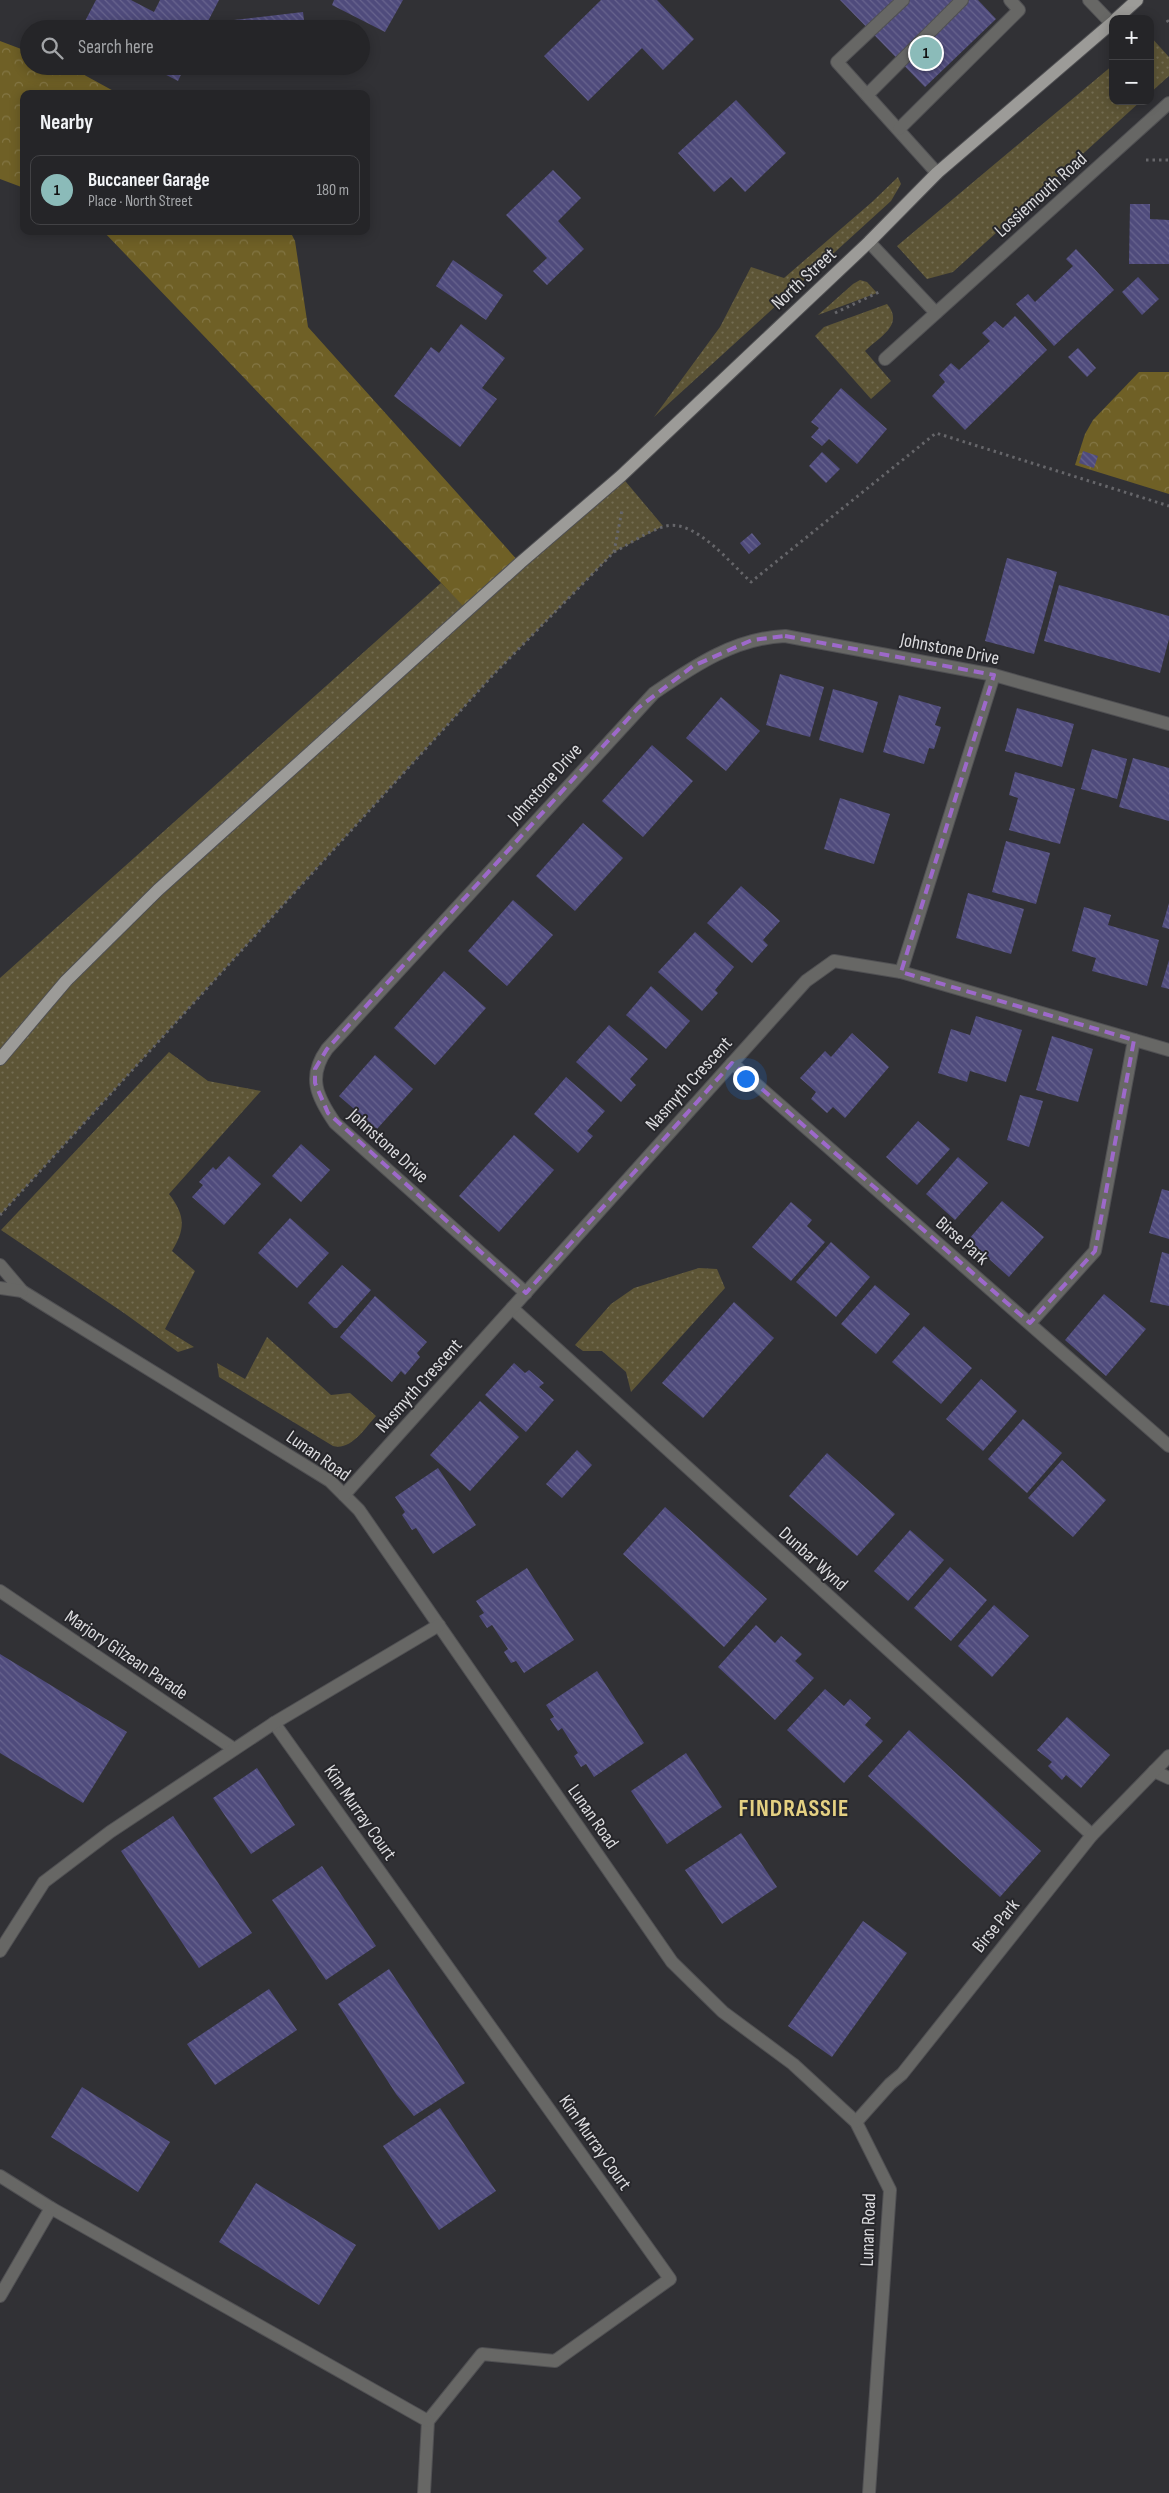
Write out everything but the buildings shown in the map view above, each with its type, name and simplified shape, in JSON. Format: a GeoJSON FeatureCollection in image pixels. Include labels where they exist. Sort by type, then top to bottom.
{"type":"FeatureCollection","features":[{"type":"Feature","properties":{"kind":"main road","name":"North Street"},"geometry":{"type":"LineString","coordinates":[[1120,15],[1137,0]]}},
{"type":"Feature","properties":{"kind":"main road","name":"North Street"},"geometry":{"type":"LineString","coordinates":[[0,1059],[66,981],[158,890],[520,564],[621,476],[869,242],[937,174],[1109,24]]}},
{"type":"Feature","properties":{"kind":"street"},"geometry":{"type":"LineString","coordinates":[[903,0],[836,62],[899,129],[937,174]]}},
{"type":"Feature","properties":{"kind":"street"},"geometry":{"type":"LineString","coordinates":[[867,95],[962,0]]}},
{"type":"Feature","properties":{"kind":"street"},"geometry":{"type":"LineString","coordinates":[[899,129],[1018,10],[1010,0]]}},
{"type":"Feature","properties":{"kind":"street"},"geometry":{"type":"LineString","coordinates":[[1089,0],[1109,18]]}},
{"type":"Feature","properties":{"kind":"street","name":"Lossiemouth Road"},"geometry":{"type":"LineString","coordinates":[[885,359],[1169,103]]}},
{"type":"Feature","properties":{"kind":"street"},"geometry":{"type":"LineString","coordinates":[[869,242],[936,313]]}},
{"type":"Feature","properties":{"kind":"street","name":"Johnstone Drive"},"geometry":{"type":"LineString","coordinates":[[526,1293],[335,1123],[322,1102],[315,1083],[316,1069],[327,1049],[638,708],[693,666],[729,648],[752,640],[785,636],[994,675],[1169,724]]}},
{"type":"Feature","properties":{"kind":"street"},"geometry":{"type":"LineString","coordinates":[[901,972],[994,675]]}},
{"type":"Feature","properties":{"kind":"street","name":"Nasmyth Crescent"},"geometry":{"type":"LineString","coordinates":[[344,1495],[806,981],[834,961],[901,972],[1169,1050]]}},
{"type":"Feature","properties":{"kind":"street"},"geometry":{"type":"LineString","coordinates":[[1030,1323],[1095,1251],[1134,1040]]}},
{"type":"Feature","properties":{"kind":"street","name":"Birse Park"},"geometry":{"type":"LineString","coordinates":[[732,1063],[1169,1446]]}},
{"type":"Feature","properties":{"kind":"street"},"geometry":{"type":"LineString","coordinates":[[0,1265],[22,1291]]}},
{"type":"Feature","properties":{"kind":"street"},"geometry":{"type":"LineString","coordinates":[[0,1288],[22,1291]]}},
{"type":"Feature","properties":{"kind":"street","name":"Lunan Road"},"geometry":{"type":"LineString","coordinates":[[22,1291],[330,1480],[360,1510],[672,1962],[723,2012],[793,2064],[856,2122],[890,2190],[869,2493]]}},
{"type":"Feature","properties":{"kind":"street","name":"Dunbar Wynd"},"geometry":{"type":"LineString","coordinates":[[512,1308],[1092,1835]]}},
{"type":"Feature","properties":{"kind":"street","name":"Marjory Gilzean Parade"},"geometry":{"type":"LineString","coordinates":[[0,1591],[234,1749]]}},
{"type":"Feature","properties":{"kind":"street"},"geometry":{"type":"LineString","coordinates":[[0,1951],[44,1882],[110,1832],[274,1723],[439,1625]]}},
{"type":"Feature","properties":{"kind":"street","name":"Kim Murray Court"},"geometry":{"type":"LineString","coordinates":[[274,1723],[670,2279],[555,2362],[482,2354],[428,2421]]}},
{"type":"Feature","properties":{"kind":"street","name":"Birse Park"},"geometry":{"type":"LineString","coordinates":[[856,2122],[890,2084],[902,2074],[1092,1835],[1169,1756]]}},
{"type":"Feature","properties":{"kind":"street"},"geometry":{"type":"LineString","coordinates":[[1154,1771],[1169,1778]]}},
{"type":"Feature","properties":{"kind":"street"},"geometry":{"type":"LineString","coordinates":[[0,2176],[52,2208],[428,2421],[424,2493]]}},
{"type":"Feature","properties":{"kind":"street"},"geometry":{"type":"LineString","coordinates":[[0,2296],[52,2208]]}},
{"type":"Feature","properties":{"kind":"path"},"geometry":{"type":"LineString","coordinates":[[0,1216],[493,675],[614,552],[664,526],[679,525],[696,532],[751,582],[936,433],[1169,506]]}},
{"type":"Feature","properties":{"kind":"path"},"geometry":{"type":"LineString","coordinates":[[614,552],[623,507]]}},
{"type":"Feature","properties":{"kind":"highlighted area"},"geometry":{"type":"Polygon","coordinates":[[[785,636],[994,675],[901,972],[1134,1040],[1095,1251],[1030,1323],[732,1063],[526,1293],[328,1113],[315,1083],[315,1069],[327,1049],[638,708],[693,666],[752,640],[785,636]]]}},
{"type":"Feature","properties":{"kind":"shaded area"},"geometry":{"type":"Polygon","coordinates":[[[1154,40],[1169,57],[1169,76],[1154,89],[1154,40]]]}},
{"type":"Feature","properties":{"kind":"shaded area"},"geometry":{"type":"Polygon","coordinates":[[[1109,68],[1109,105],[1137,105],[953,272],[927,279],[897,246],[1109,68]]]}},
{"type":"Feature","properties":{"kind":"shaded area"},"geometry":{"type":"Polygon","coordinates":[[[898,177],[901,184],[891,201],[654,417],[720,327],[751,267],[784,278],[898,177]]]}},
{"type":"Feature","properties":{"kind":"shaded area"},"geometry":{"type":"Polygon","coordinates":[[[860,280],[867,282],[877,293],[818,315],[853,284],[860,280]]]}},
{"type":"Feature","properties":{"kind":"shaded area"},"geometry":{"type":"Polygon","coordinates":[[[887,304],[892,311],[892,324],[883,336],[865,351],[891,381],[871,399],[815,336],[824,327],[887,304]]]}},
{"type":"Feature","properties":{"kind":"shaded area"},"geometry":{"type":"Polygon","coordinates":[[[621,476],[663,526],[614,552],[493,675],[0,1215],[0,978],[441,583],[468,610],[621,476]]]}},
{"type":"Feature","properties":{"kind":"shaded area"},"geometry":{"type":"Polygon","coordinates":[[[169,1052],[208,1081],[261,1091],[169,1194],[181,1215],[182,1222],[180,1235],[172,1251],[195,1271],[165,1329],[194,1347],[178,1352],[1,1230],[169,1052]]]}},
{"type":"Feature","properties":{"kind":"shaded area"},"geometry":{"type":"Polygon","coordinates":[[[699,1268],[717,1269],[725,1288],[631,1392],[626,1372],[602,1351],[583,1351],[575,1345],[611,1304],[634,1288],[699,1268]]]}},
{"type":"Feature","properties":{"kind":"shaded area"},"geometry":{"type":"Polygon","coordinates":[[[267,1337],[331,1395],[350,1393],[376,1416],[352,1442],[340,1447],[333,1446],[219,1377],[217,1363],[245,1379],[267,1337]]]}},
{"type":"Feature","properties":{"kind":"green space"},"geometry":{"type":"Polygon","coordinates":[[[0,41],[20,49],[20,75],[84,75],[112,90],[20,90],[20,186],[0,179],[0,41]]]}},
{"type":"Feature","properties":{"kind":"green space"},"geometry":{"type":"Polygon","coordinates":[[[107,235],[292,235],[295,241],[308,327],[520,563],[468,611],[107,235]]]}},
{"type":"Feature","properties":{"kind":"green space"},"geometry":{"type":"Polygon","coordinates":[[[1139,372],[1169,372],[1169,494],[1075,465],[1085,434],[1093,420],[1139,372]]]}},
{"type":"Feature","properties":{"kind":"place","name":"Buccaneer Garage"},"geometry":{"type":"Point","coordinates":[926,53]}},
{"type":"Feature","properties":{"kind":"district","name":"FINDRASSIE"},"geometry":{"type":"Point","coordinates":[794,1808]}}]}
